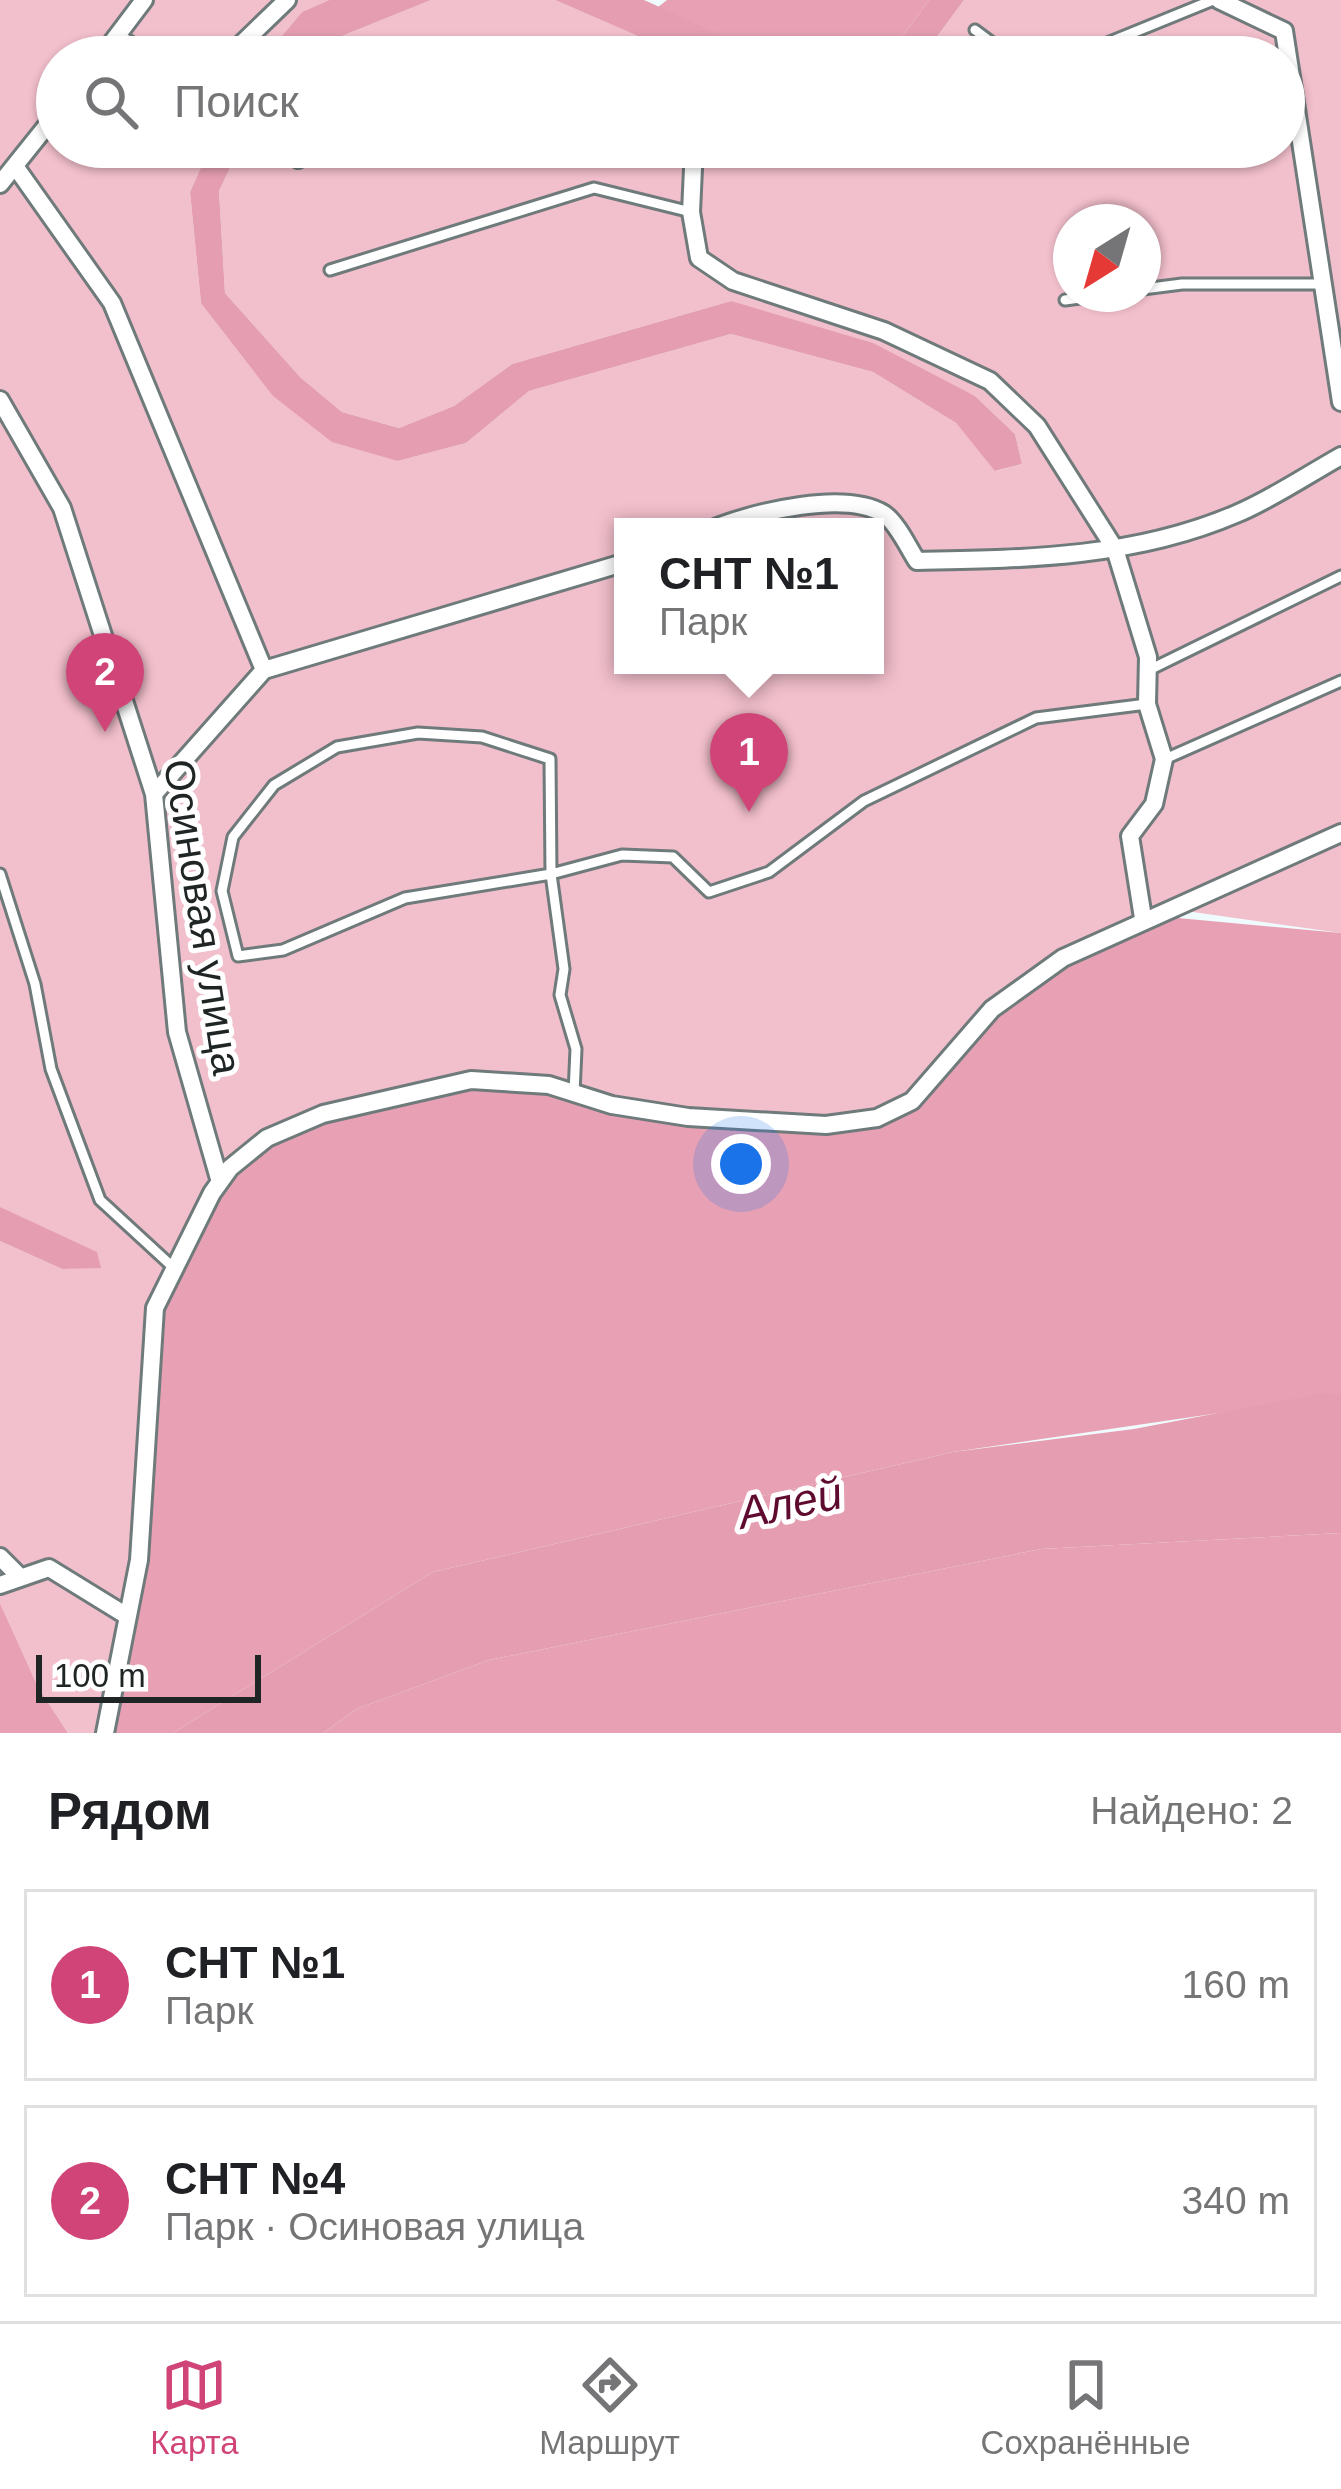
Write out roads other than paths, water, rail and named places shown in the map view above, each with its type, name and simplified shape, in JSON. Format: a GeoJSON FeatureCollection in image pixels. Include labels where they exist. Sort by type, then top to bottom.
{"type":"FeatureCollection","features":[{"type":"Feature","properties":{"kind":"street"},"geometry":{"type":"LineString","coordinates":[[117,36],[144,0]]}},
{"type":"Feature","properties":{"kind":"street"},"geometry":{"type":"LineString","coordinates":[[250,36],[287,0]]}},
{"type":"Feature","properties":{"kind":"street"},"geometry":{"type":"LineString","coordinates":[[1216,0],[1284,31],[1285,36]]}},
{"type":"Feature","properties":{"kind":"street"},"geometry":{"type":"LineString","coordinates":[[0,184],[36,140]]}},
{"type":"Feature","properties":{"kind":"street"},"geometry":{"type":"LineString","coordinates":[[15,166],[112,303],[264,670]]}},
{"type":"Feature","properties":{"kind":"street"},"geometry":{"type":"LineString","coordinates":[[693,168],[691,212],[699,258],[733,281],[884,331],[990,381],[1037,426],[1115,549],[1148,670],[1147,704],[1165,759],[1154,804],[1130,836],[1143,918]]}},
{"type":"Feature","properties":{"kind":"street"},"geometry":{"type":"LineString","coordinates":[[1304,168],[1341,402]]}},
{"type":"Feature","properties":{"kind":"street","name":"Осиновая улица"},"geometry":{"type":"LineString","coordinates":[[0,400],[62,508],[154,794],[177,1032],[220,1182]]}},
{"type":"Feature","properties":{"kind":"street"},"geometry":{"type":"LineString","coordinates":[[741,518],[757,512],[851,503],[887,515],[917,561],[1058,558],[1115,549],[1235,515],[1341,456]]}},
{"type":"Feature","properties":{"kind":"street"},"geometry":{"type":"LineString","coordinates":[[154,794],[264,670],[614,565]]}},
{"type":"Feature","properties":{"kind":"street"},"geometry":{"type":"LineString","coordinates":[[105,1733],[139,1561],[147,1366],[155,1308],[220,1182],[267,1138],[322,1114],[471,1080],[549,1085],[612,1105],[688,1117],[826,1125],[878,1118],[911,1101],[992,1009],[1063,958],[1143,918],[1341,833]]}},
{"type":"Feature","properties":{"kind":"street"},"geometry":{"type":"LineString","coordinates":[[0,1557],[20,1577]]}},
{"type":"Feature","properties":{"kind":"street"},"geometry":{"type":"LineString","coordinates":[[0,1585],[49,1568],[127,1616]]}},
{"type":"Feature","properties":{"kind":"lane"},"geometry":{"type":"LineString","coordinates":[[1126,36],[1216,0]]}},
{"type":"Feature","properties":{"kind":"lane"},"geometry":{"type":"LineString","coordinates":[[975,30],[985,36]]}},
{"type":"Feature","properties":{"kind":"lane"},"geometry":{"type":"LineString","coordinates":[[330,270],[595,188],[691,212]]}},
{"type":"Feature","properties":{"kind":"lane"},"geometry":{"type":"LineString","coordinates":[[1161,287],[1321,284]]}},
{"type":"Feature","properties":{"kind":"lane"},"geometry":{"type":"LineString","coordinates":[[1148,670],[1341,576]]}},
{"type":"Feature","properties":{"kind":"lane"},"geometry":{"type":"LineString","coordinates":[[1165,759],[1341,681]]}},
{"type":"Feature","properties":{"kind":"lane"},"geometry":{"type":"LineString","coordinates":[[574,1093],[576,1049],[560,995],[564,969],[551,874],[550,759],[482,736],[418,733],[337,747],[274,785],[232,837],[222,891],[238,956],[284,950],[405,898],[551,874],[622,854],[673,857],[709,892],[769,872],[865,801],[1036,718],[1147,704]]}},
{"type":"Feature","properties":{"kind":"lane"},"geometry":{"type":"LineString","coordinates":[[0,874],[35,983],[51,1070],[100,1201],[175,1269]]}},
{"type":"Feature","properties":{"kind":"water"},"geometry":{"type":"Polygon","coordinates":[[[329,0],[431,0],[342,36],[282,36],[302,12],[329,0]]]}},
{"type":"Feature","properties":{"kind":"water"},"geometry":{"type":"Polygon","coordinates":[[[555,0],[644,0],[724,36],[638,36],[555,0]]]}},
{"type":"Feature","properties":{"kind":"water"},"geometry":{"type":"Polygon","coordinates":[[[929,0],[964,0],[937,36],[903,36],[929,0]]]}},
{"type":"Feature","properties":{"kind":"water"},"geometry":{"type":"Polygon","coordinates":[[[201,168],[230,168],[219,191],[225,293],[300,377],[342,412],[399,428],[454,406],[512,364],[731,301],[873,343],[975,396],[1015,434],[1022,464],[995,471],[956,423],[873,372],[731,334],[529,391],[466,443],[398,461],[332,442],[273,396],[201,303],[190,192],[201,168]]]}},
{"type":"Feature","properties":{"kind":"water"},"geometry":{"type":"Polygon","coordinates":[[[0,1207],[97,1252],[101,1268],[62,1269],[0,1241],[0,1207]]]}},
{"type":"Feature","properties":{"kind":"water","name":"Алей"},"geometry":{"type":"Polygon","coordinates":[[[1324,1393],[1341,1395],[1341,1533],[1041,1549],[489,1660],[356,1709],[323,1733],[173,1733],[433,1572],[953,1452],[1134,1429],[1324,1393]]]}},
{"type":"Feature","properties":{"kind":"place","name":"СНТ №4"},"geometry":{"type":"Point","coordinates":[105,732]}},
{"type":"Feature","properties":{"kind":"place","name":"СНТ №1"},"geometry":{"type":"Point","coordinates":[749,812]}}]}
